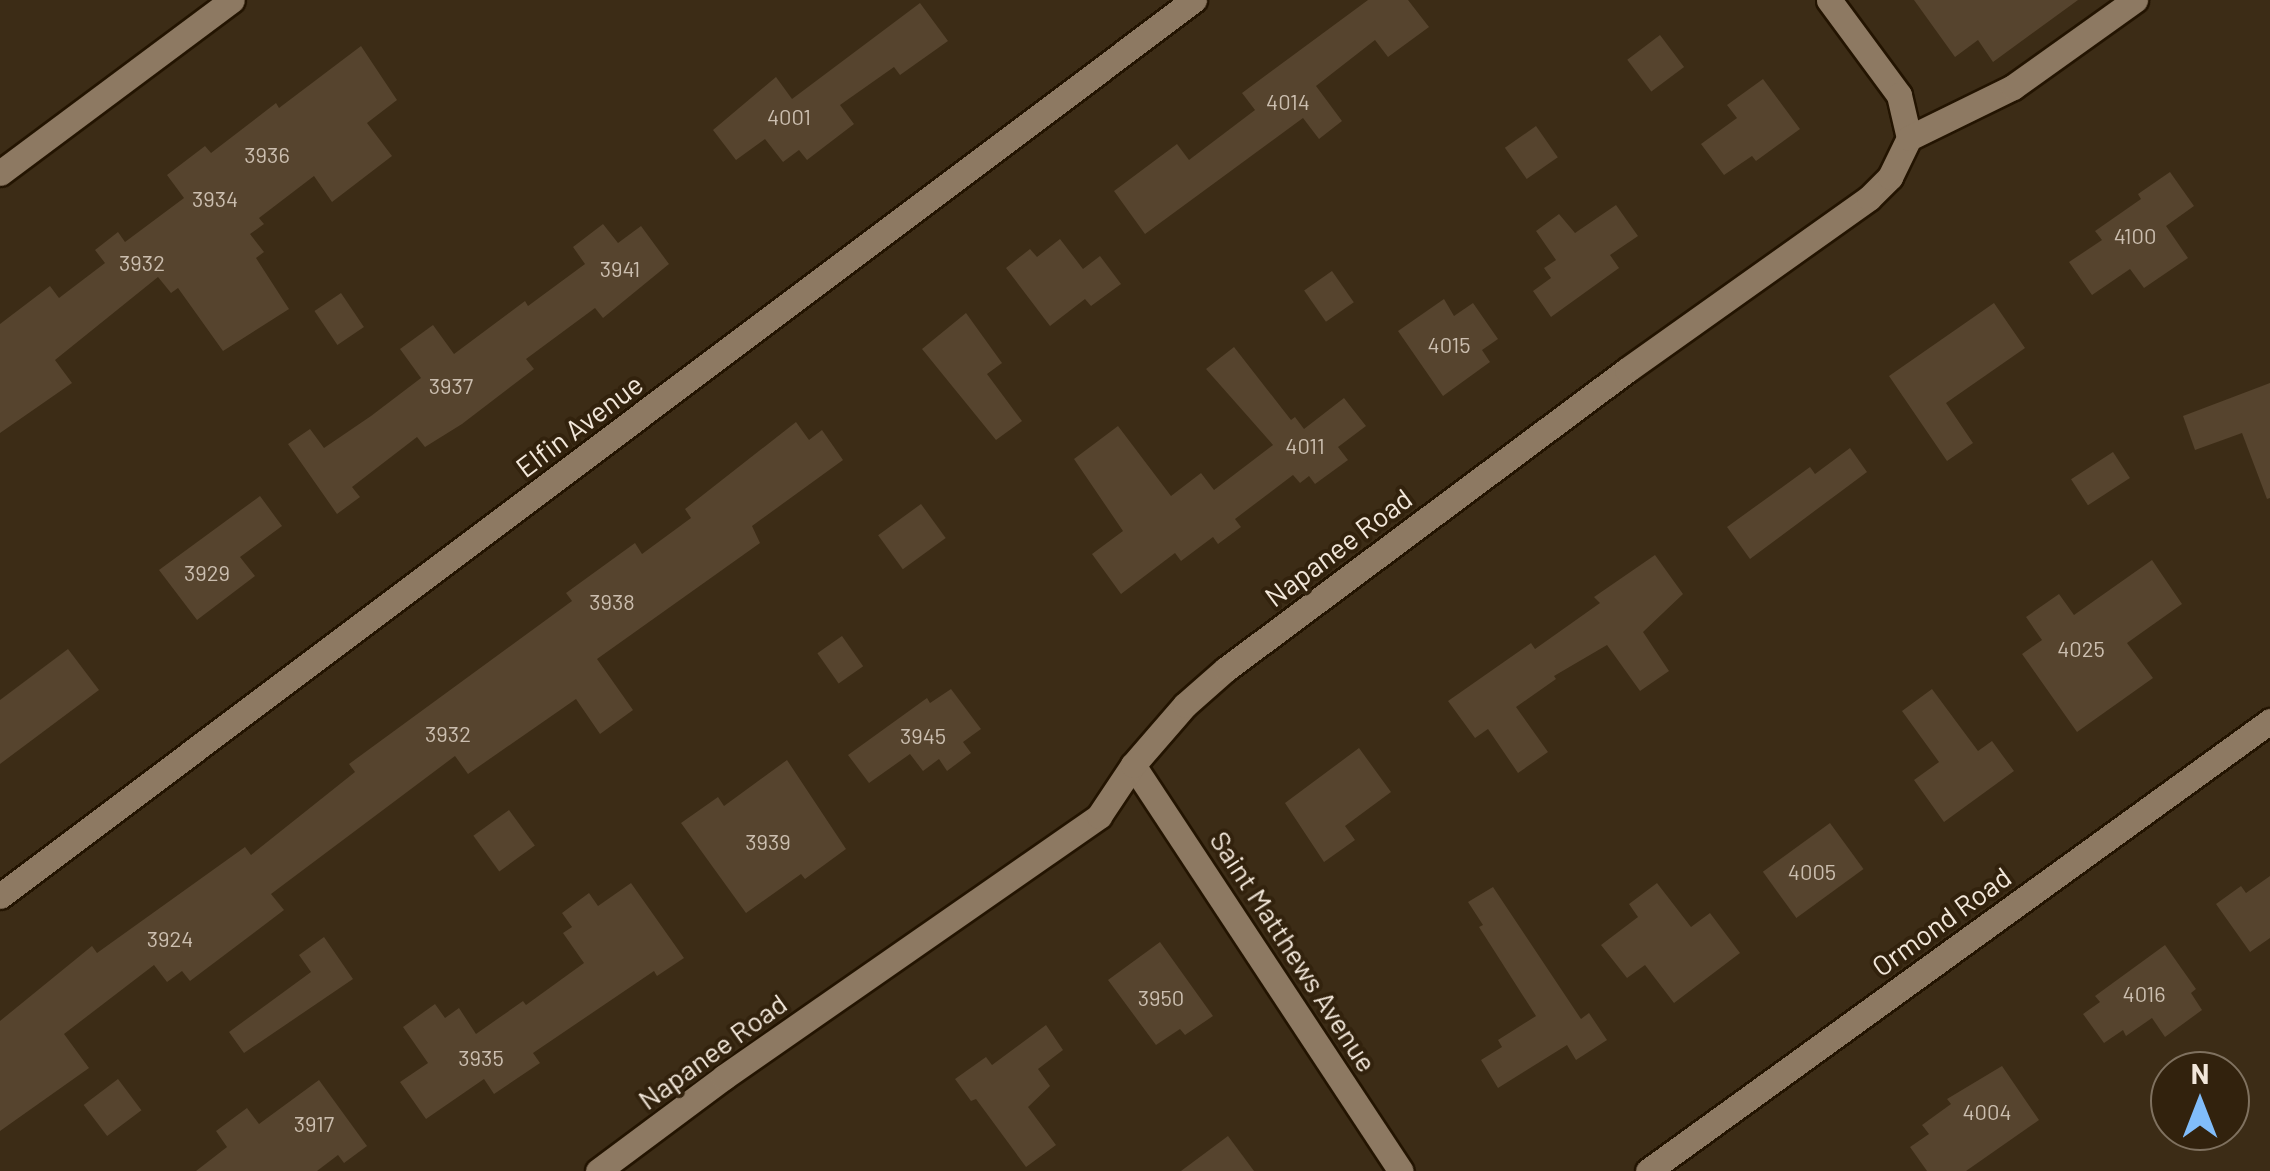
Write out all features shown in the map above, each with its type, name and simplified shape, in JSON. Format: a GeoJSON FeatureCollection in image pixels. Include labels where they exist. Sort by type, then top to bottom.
{"type":"FeatureCollection","features":[{"type":"Feature","properties":{"kind":"street"},"geometry":{"type":"LineString","coordinates":[[0,173],[232,0]]}},
{"type":"Feature","properties":{"kind":"street","name":"Elfin Avenue"},"geometry":{"type":"LineString","coordinates":[[0,896],[1194,0]]}},
{"type":"Feature","properties":{"kind":"street"},"geometry":{"type":"LineString","coordinates":[[1829,0],[1898,95],[1909,138],[2012,87],[2134,0]]}},
{"type":"Feature","properties":{"kind":"street","name":"Napanee Road"},"geometry":{"type":"LineString","coordinates":[[598,1171],[724,1077],[1099,816],[1185,705],[1226,669],[1582,403],[1869,198],[1890,177],[1909,138]]}},
{"type":"Feature","properties":{"kind":"street","name":"Ormond Road"},"geometry":{"type":"LineString","coordinates":[[1648,1171],[2270,721]]}},
{"type":"Feature","properties":{"kind":"street","name":"Saint Matthews Avenue"},"geometry":{"type":"LineString","coordinates":[[1134,766],[1401,1171]]}},
{"type":"Feature","properties":{"kind":"building"},"geometry":{"type":"Polygon","coordinates":[[[1368,0],[1408,0],[1429,27],[1388,57],[1375,40],[1316,86],[1342,121],[1319,139],[1303,118],[1145,234],[1114,191],[1177,144],[1189,160],[1255,110],[1242,93],[1368,0]]]}},
{"type":"Feature","properties":{"kind":"building"},"geometry":{"type":"Polygon","coordinates":[[[1914,0],[2078,0],[1993,62],[1978,40],[1955,57],[1914,0]]]}},
{"type":"Feature","properties":{"kind":"building"},"geometry":{"type":"Polygon","coordinates":[[[920,3],[948,41],[900,75],[894,67],[840,105],[854,124],[807,160],[799,150],[783,162],[765,139],[736,160],[713,130],[776,77],[792,99],[920,3]]]}},
{"type":"Feature","properties":{"kind":"building"},"geometry":{"type":"Polygon","coordinates":[[[1660,35],[1684,67],[1651,92],[1627,60],[1660,35]]]}},
{"type":"Feature","properties":{"kind":"building"},"geometry":{"type":"Polygon","coordinates":[[[361,46],[397,100],[367,123],[392,156],[332,202],[314,176],[259,218],[264,224],[250,234],[264,252],[256,258],[289,309],[223,351],[178,288],[171,293],[158,277],[55,360],[72,383],[0,433],[0,324],[50,286],[59,298],[105,263],[95,250],[118,232],[125,242],[184,198],[167,175],[205,146],[211,153],[276,103],[279,108],[361,46]]]}},
{"type":"Feature","properties":{"kind":"building"},"geometry":{"type":"Polygon","coordinates":[[[1763,79],[1800,129],[1756,161],[1752,156],[1724,175],[1701,144],[1737,118],[1727,105],[1763,79]]]}},
{"type":"Feature","properties":{"kind":"building"},"geometry":{"type":"Polygon","coordinates":[[[1536,126],[1558,157],[1527,179],[1505,148],[1536,126]]]}},
{"type":"Feature","properties":{"kind":"building"},"geometry":{"type":"Polygon","coordinates":[[[2170,172],[2194,206],[2166,226],[2188,258],[2144,288],[2130,269],[2092,295],[2069,262],[2102,240],[2095,231],[2141,199],[2138,194],[2170,172]]]}},
{"type":"Feature","properties":{"kind":"building"},"geometry":{"type":"Polygon","coordinates":[[[1616,205],[1638,236],[1610,255],[1619,268],[1551,317],[1533,291],[1551,278],[1544,268],[1556,260],[1536,231],[1559,214],[1575,233],[1616,205]]]}},
{"type":"Feature","properties":{"kind":"building"},"geometry":{"type":"Polygon","coordinates":[[[603,224],[618,243],[641,226],[669,264],[603,318],[595,308],[526,359],[534,369],[462,424],[425,447],[417,437],[352,487],[360,497],[337,514],[288,444],[310,429],[324,448],[371,416],[421,378],[400,349],[433,325],[454,354],[525,301],[528,306],[585,264],[573,247],[603,224]]]}},
{"type":"Feature","properties":{"kind":"building"},"geometry":{"type":"Polygon","coordinates":[[[1060,239],[1083,269],[1100,256],[1121,284],[1091,306],[1085,299],[1050,326],[1006,268],[1030,249],[1037,257],[1060,239]]]}},
{"type":"Feature","properties":{"kind":"building"},"geometry":{"type":"Polygon","coordinates":[[[1332,271],[1354,302],[1326,322],[1304,291],[1332,271]]]}},
{"type":"Feature","properties":{"kind":"building"},"geometry":{"type":"Polygon","coordinates":[[[341,293],[364,327],[337,345],[314,311],[341,293]]]}},
{"type":"Feature","properties":{"kind":"building"},"geometry":{"type":"Polygon","coordinates":[[[1444,299],[1454,316],[1473,303],[1498,339],[1482,350],[1490,362],[1443,396],[1398,331],[1444,299]]]}},
{"type":"Feature","properties":{"kind":"building"},"geometry":{"type":"Polygon","coordinates":[[[1994,303],[2025,348],[1946,403],[1973,443],[1947,461],[1889,376],[1994,303]]]}},
{"type":"Feature","properties":{"kind":"building"},"geometry":{"type":"Polygon","coordinates":[[[966,313],[1002,363],[987,374],[1022,421],[996,440],[922,349],[966,313]]]}},
{"type":"Feature","properties":{"kind":"building"},"geometry":{"type":"Polygon","coordinates":[[[1234,347],[1291,420],[1295,417],[1304,429],[1344,398],[1366,426],[1338,447],[1348,460],[1315,484],[1309,476],[1300,483],[1293,475],[1235,519],[1241,527],[1218,544],[1213,537],[1181,561],[1175,553],[1121,594],[1092,554],[1123,531],[1074,459],[1118,426],[1171,496],[1201,473],[1214,490],[1273,445],[1206,369],[1234,347]]]}},
{"type":"Feature","properties":{"kind":"building"},"geometry":{"type":"Polygon","coordinates":[[[2270,383],[2267,499],[2242,433],[2195,450],[2183,416],[2270,383]]]}},
{"type":"Feature","properties":{"kind":"building"},"geometry":{"type":"Polygon","coordinates":[[[796,422],[809,440],[822,430],[843,460],[752,526],[760,543],[597,659],[633,710],[600,734],[576,699],[468,774],[455,756],[271,894],[284,910],[190,981],[182,971],[167,982],[154,965],[64,1034],[89,1068],[0,1131],[0,1021],[92,946],[97,953],[245,847],[251,855],[355,772],[349,764],[572,601],[566,593],[635,543],[642,554],[691,518],[685,509],[796,422]]]}},
{"type":"Feature","properties":{"kind":"building"},"geometry":{"type":"Polygon","coordinates":[[[1850,448],[1867,472],[1750,559],[1727,527],[1810,467],[1815,474],[1850,448]]]}},
{"type":"Feature","properties":{"kind":"building"},"geometry":{"type":"Polygon","coordinates":[[[2113,452],[2130,478],[2088,505],[2071,479],[2113,452]]]}},
{"type":"Feature","properties":{"kind":"building"},"geometry":{"type":"Polygon","coordinates":[[[260,496],[282,526],[240,557],[255,576],[197,620],[159,570],[260,496]]]}},
{"type":"Feature","properties":{"kind":"building"},"geometry":{"type":"Polygon","coordinates":[[[921,504],[946,538],[903,569],[878,535],[921,504]]]}},
{"type":"Feature","properties":{"kind":"building"},"geometry":{"type":"Polygon","coordinates":[[[1655,555],[1683,594],[1643,632],[1669,671],[1640,691],[1607,645],[1554,676],[1556,679],[1516,707],[1548,752],[1518,773],[1488,729],[1475,738],[1448,701],[1531,643],[1535,649],[1600,603],[1594,597],[1655,555]]]}},
{"type":"Feature","properties":{"kind":"building"},"geometry":{"type":"Polygon","coordinates":[[[2152,560],[2182,604],[2127,643],[2153,678],[2077,732],[2022,654],[2042,640],[2026,617],[2059,594],[2074,615],[2152,560]]]}},
{"type":"Feature","properties":{"kind":"building"},"geometry":{"type":"Polygon","coordinates":[[[842,636],[863,666],[839,684],[817,653],[842,636]]]}},
{"type":"Feature","properties":{"kind":"building"},"geometry":{"type":"Polygon","coordinates":[[[68,649],[99,690],[0,764],[0,700],[68,649]]]}},
{"type":"Feature","properties":{"kind":"building"},"geometry":{"type":"Polygon","coordinates":[[[951,689],[981,729],[963,742],[971,753],[947,771],[939,759],[923,771],[910,754],[869,783],[848,755],[927,698],[930,703],[951,689]]]}},
{"type":"Feature","properties":{"kind":"building"},"geometry":{"type":"Polygon","coordinates":[[[1932,689],[1978,751],[1992,741],[2014,771],[1944,822],[1914,780],[1939,762],[1902,711],[1932,689]]]}},
{"type":"Feature","properties":{"kind":"building"},"geometry":{"type":"Polygon","coordinates":[[[1359,748],[1391,792],[1345,826],[1355,840],[1324,862],[1285,803],[1359,748]]]}},
{"type":"Feature","properties":{"kind":"building"},"geometry":{"type":"Polygon","coordinates":[[[787,760],[846,849],[805,879],[801,874],[746,913],[681,823],[718,797],[724,806],[787,760]]]}},
{"type":"Feature","properties":{"kind":"building"},"geometry":{"type":"Polygon","coordinates":[[[509,810],[535,846],[499,871],[473,836],[509,810]]]}},
{"type":"Feature","properties":{"kind":"building"},"geometry":{"type":"Polygon","coordinates":[[[1830,823],[1864,869],[1796,918],[1763,872],[1830,823]]]}},
{"type":"Feature","properties":{"kind":"building"},"geometry":{"type":"Polygon","coordinates":[[[2270,876],[2270,938],[2250,952],[2216,904],[2241,886],[2246,893],[2270,876]]]}},
{"type":"Feature","properties":{"kind":"building"},"geometry":{"type":"Polygon","coordinates":[[[631,883],[684,958],[657,976],[654,971],[533,1053],[540,1063],[494,1094],[484,1079],[426,1119],[400,1082],[428,1063],[403,1027],[435,1004],[445,1018],[459,1008],[476,1034],[523,1001],[526,1005],[584,963],[563,933],[572,927],[562,913],[589,893],[598,906],[631,883]]]}},
{"type":"Feature","properties":{"kind":"building"},"geometry":{"type":"Polygon","coordinates":[[[1657,883],[1691,927],[1710,913],[1740,953],[1674,1003],[1645,965],[1627,978],[1601,945],[1638,917],[1629,904],[1657,883]]]}},
{"type":"Feature","properties":{"kind":"building"},"geometry":{"type":"Polygon","coordinates":[[[1493,887],[1581,1019],[1589,1013],[1607,1040],[1576,1060],[1567,1045],[1498,1088],[1481,1060],[1502,1047],[1498,1040],[1536,1016],[1479,927],[1483,925],[1468,902],[1493,887]]]}},
{"type":"Feature","properties":{"kind":"building"},"geometry":{"type":"Polygon","coordinates":[[[324,937],[353,979],[244,1053],[229,1032],[311,972],[299,955],[324,937]]]}},
{"type":"Feature","properties":{"kind":"building"},"geometry":{"type":"Polygon","coordinates":[[[1160,942],[1213,1016],[1185,1035],[1180,1029],[1156,1045],[1108,980],[1160,942]]]}},
{"type":"Feature","properties":{"kind":"building"},"geometry":{"type":"Polygon","coordinates":[[[2165,945],[2196,989],[2191,993],[2202,1010],[2165,1037],[2152,1018],[2126,1036],[2123,1030],[2104,1043],[2083,1014],[2100,1002],[2095,996],[2165,945]]]}},
{"type":"Feature","properties":{"kind":"building"},"geometry":{"type":"Polygon","coordinates":[[[1046,1025],[1063,1050],[1038,1069],[1050,1086],[1028,1107],[1056,1145],[1026,1167],[976,1099],[971,1101],[955,1079],[986,1057],[992,1065],[1046,1025]]]}},
{"type":"Feature","properties":{"kind":"building"},"geometry":{"type":"Polygon","coordinates":[[[2002,1066],[2039,1120],[1966,1171],[1927,1171],[1910,1147],[1929,1134],[1922,1125],[1951,1104],[1947,1099],[2002,1066]]]}},
{"type":"Feature","properties":{"kind":"building"},"geometry":{"type":"Polygon","coordinates":[[[118,1079],[141,1110],[107,1136],[84,1105],[118,1079]]]}},
{"type":"Feature","properties":{"kind":"building"},"geometry":{"type":"Polygon","coordinates":[[[319,1080],[367,1146],[344,1163],[338,1155],[317,1171],[196,1171],[227,1147],[216,1131],[247,1108],[259,1124],[319,1080]]]}},
{"type":"Feature","properties":{"kind":"building"},"geometry":{"type":"Polygon","coordinates":[[[1228,1136],[1254,1171],[1181,1171],[1228,1136]]]}}]}
